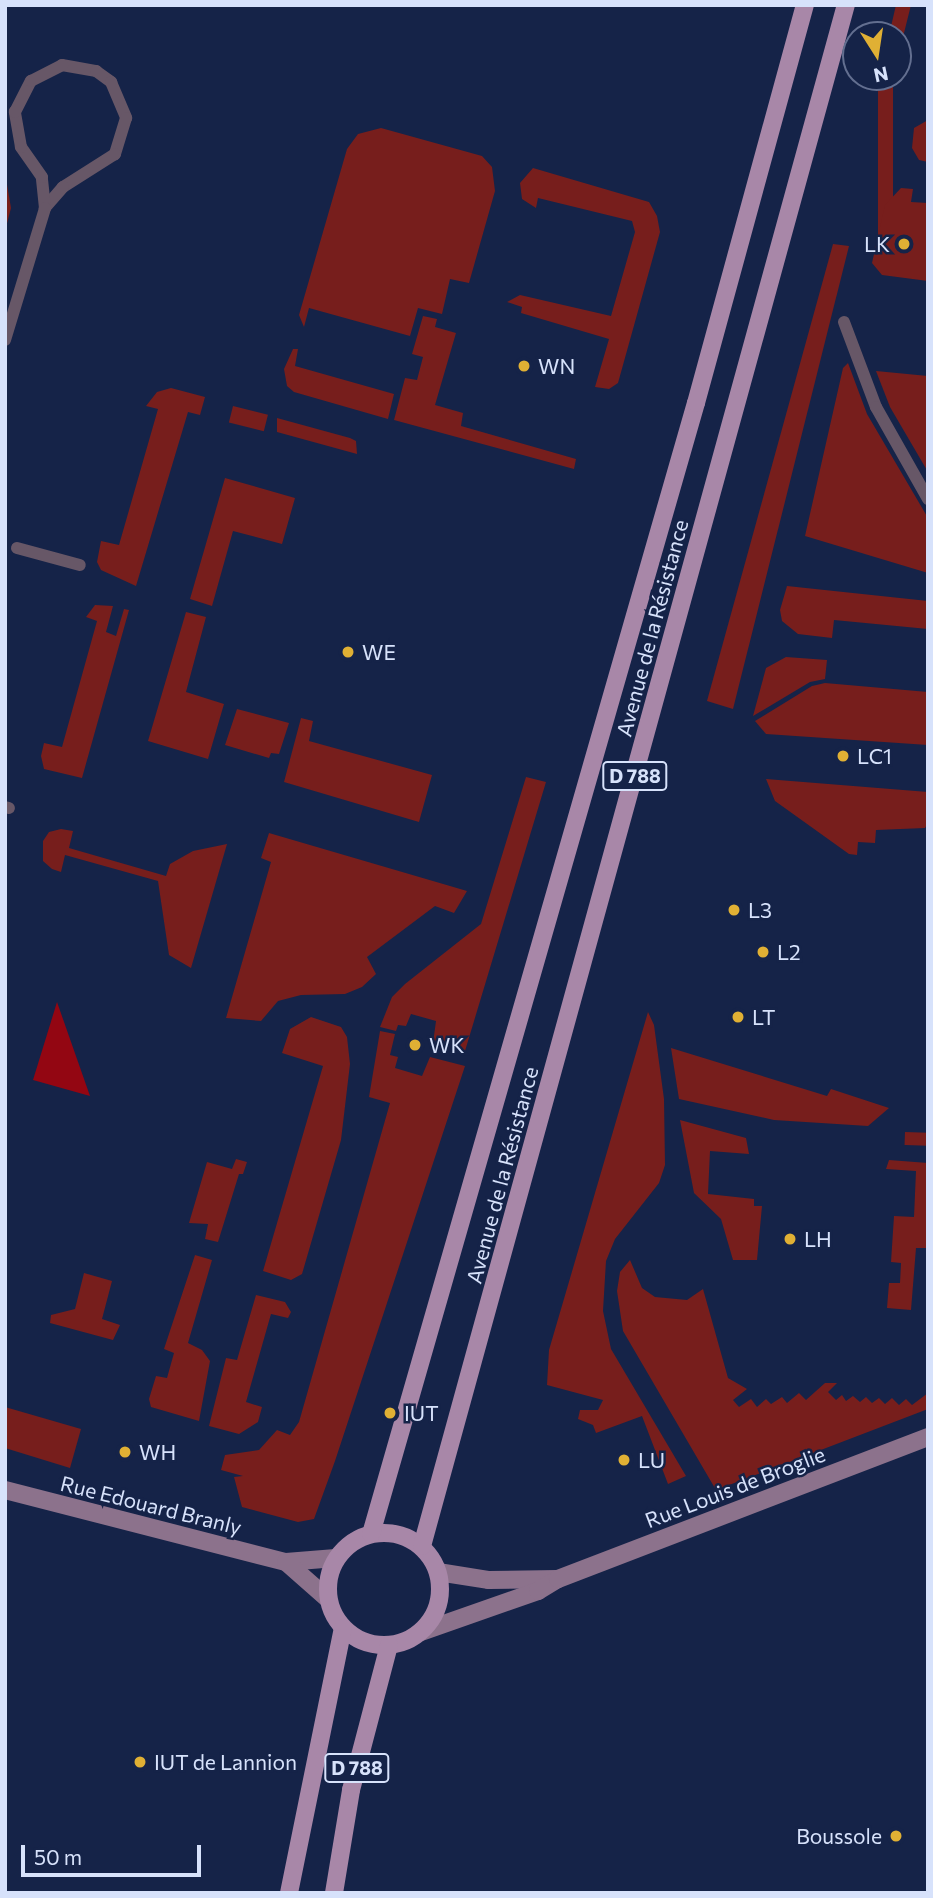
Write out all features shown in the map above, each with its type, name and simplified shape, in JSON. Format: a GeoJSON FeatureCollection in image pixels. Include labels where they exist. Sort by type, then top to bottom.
{"type":"FeatureCollection","features":[{"type":"Feature","properties":{"kind":"main road","name":"Avenue de la Résistance"},"geometry":{"type":"LineString","coordinates":[[371,1534],[693,416],[805,5]]}},
{"type":"Feature","properties":{"kind":"main road","name":"Avenue de la Résistance"},"geometry":{"type":"LineString","coordinates":[[422,1546],[846,5]]}},
{"type":"Feature","properties":{"kind":"main road"},"geometry":{"type":"LineString","coordinates":[[389,1532],[422,1546],[438,1572],[439,1605],[421,1632],[389,1645],[364,1642],[343,1628],[328,1599],[328,1578],[336,1558],[351,1542],[371,1534],[389,1532]]}},
{"type":"Feature","properties":{"kind":"main road","name":"D 788"},"geometry":{"type":"LineString","coordinates":[[289,1893],[343,1628]]}},
{"type":"Feature","properties":{"kind":"main road","name":"D 788"},"geometry":{"type":"LineString","coordinates":[[334,1893],[351,1790],[389,1645]]}},
{"type":"Feature","properties":{"kind":"main road"},"geometry":{"type":"LineString","coordinates":[[298,1893],[299,1839]]}},
{"type":"Feature","properties":{"kind":"street","name":"Rue Louis de Broglie"},"geometry":{"type":"LineString","coordinates":[[421,1632],[538,1591],[558,1578],[928,1437]]}},
{"type":"Feature","properties":{"kind":"street","name":"Rue Edouard Branly"},"geometry":{"type":"LineString","coordinates":[[5,1489],[286,1562],[336,1558]]}},
{"type":"Feature","properties":{"kind":"street","name":"Rue Edouard Branly"},"geometry":{"type":"LineString","coordinates":[[286,1562],[328,1599]]}},
{"type":"Feature","properties":{"kind":"street","name":"Rue Louis de Broglie"},"geometry":{"type":"LineString","coordinates":[[438,1572],[489,1580],[558,1578]]}},
{"type":"Feature","properties":{"kind":"lane"},"geometry":{"type":"LineString","coordinates":[[5,340],[45,208],[42,177],[21,147],[15,112],[20,96],[38,76],[62,65],[80,65],[111,82],[122,99],[124,137],[101,167],[63,187],[45,208]]}},
{"type":"Feature","properties":{"kind":"lane"},"geometry":{"type":"LineString","coordinates":[[844,322],[876,407],[928,499]]}},
{"type":"Feature","properties":{"kind":"lane"},"geometry":{"type":"LineString","coordinates":[[17,548],[80,565]]}},
{"type":"Feature","properties":{"kind":"shaded area"},"geometry":{"type":"Polygon","coordinates":[[[896,5],[911,5],[907,21],[892,21],[896,5]]]}},
{"type":"Feature","properties":{"kind":"shaded area"},"geometry":{"type":"Polygon","coordinates":[[[878,91],[893,91],[893,238],[878,238],[878,91]]]}},
{"type":"Feature","properties":{"kind":"shaded area"},"geometry":{"type":"Polygon","coordinates":[[[928,120],[928,162],[919,160],[912,148],[914,128],[928,120]]]}},
{"type":"Feature","properties":{"kind":"shaded area"},"geometry":{"type":"Polygon","coordinates":[[[381,128],[482,156],[492,167],[495,191],[469,283],[450,279],[442,314],[418,308],[410,336],[309,308],[304,327],[299,315],[347,149],[358,134],[381,128]]]}},
{"type":"Feature","properties":{"kind":"shaded area"},"geometry":{"type":"Polygon","coordinates":[[[533,168],[649,202],[657,216],[660,232],[618,383],[609,389],[595,387],[609,339],[521,313],[522,307],[507,302],[520,295],[611,316],[635,232],[632,221],[538,198],[536,208],[522,199],[520,183],[533,168]]]}},
{"type":"Feature","properties":{"kind":"shaded area"},"geometry":{"type":"Polygon","coordinates":[[[5,173],[11,208],[5,231],[5,173]]]}},
{"type":"Feature","properties":{"kind":"shaded area"},"geometry":{"type":"Polygon","coordinates":[[[901,188],[913,189],[911,202],[928,203],[928,281],[882,275],[872,263],[885,205],[901,188]]]}},
{"type":"Feature","properties":{"kind":"shaded area"},"geometry":{"type":"Polygon","coordinates":[[[833,244],[849,246],[733,709],[707,701],[833,244]]]}},
{"type":"Feature","properties":{"kind":"shaded area"},"geometry":{"type":"Polygon","coordinates":[[[423,316],[437,319],[435,327],[456,333],[435,405],[463,413],[461,426],[576,459],[574,469],[394,420],[405,378],[417,380],[423,357],[412,354],[423,316]]]}},
{"type":"Feature","properties":{"kind":"shaded area"},"geometry":{"type":"Polygon","coordinates":[[[293,349],[298,349],[295,366],[394,394],[388,419],[294,392],[287,386],[284,369],[293,349]]]}},
{"type":"Feature","properties":{"kind":"shaded area"},"geometry":{"type":"Polygon","coordinates":[[[848,363],[867,414],[928,518],[928,573],[805,536],[843,368],[848,363]]]}},
{"type":"Feature","properties":{"kind":"shaded area"},"geometry":{"type":"Polygon","coordinates":[[[876,371],[928,376],[928,472],[890,407],[876,371]]]}},
{"type":"Feature","properties":{"kind":"shaded area"},"geometry":{"type":"Polygon","coordinates":[[[171,388],[205,397],[200,415],[188,412],[136,586],[101,570],[97,562],[101,541],[119,545],[158,409],[146,406],[157,392],[171,388]]]}},
{"type":"Feature","properties":{"kind":"shaded area"},"geometry":{"type":"Polygon","coordinates":[[[233,406],[268,415],[264,431],[229,422],[233,406]]]}},
{"type":"Feature","properties":{"kind":"shaded area"},"geometry":{"type":"Polygon","coordinates":[[[277,418],[350,438],[356,441],[357,454],[277,432],[277,418]]]}},
{"type":"Feature","properties":{"kind":"shaded area"},"geometry":{"type":"Polygon","coordinates":[[[225,478],[295,498],[282,544],[233,531],[212,606],[190,599],[225,478]]]}},
{"type":"Feature","properties":{"kind":"shaded area"},"geometry":{"type":"Polygon","coordinates":[[[787,586],[928,601],[928,629],[834,620],[832,638],[798,634],[782,621],[780,610],[787,586]]]}},
{"type":"Feature","properties":{"kind":"shaded area"},"geometry":{"type":"Polygon","coordinates":[[[95,605],[113,606],[106,632],[116,636],[124,609],[129,610],[82,778],[44,769],[41,756],[44,743],[62,747],[97,621],[86,617],[95,605]]]}},
{"type":"Feature","properties":{"kind":"shaded area"},"geometry":{"type":"Polygon","coordinates":[[[186,612],[206,617],[186,692],[224,704],[208,759],[148,741],[186,612]]]}},
{"type":"Feature","properties":{"kind":"shaded area"},"geometry":{"type":"Polygon","coordinates":[[[786,657],[827,660],[825,679],[810,682],[753,716],[766,668],[786,657]]]}},
{"type":"Feature","properties":{"kind":"shaded area"},"geometry":{"type":"Polygon","coordinates":[[[825,683],[928,692],[928,745],[766,734],[755,721],[812,686],[825,683]]]}},
{"type":"Feature","properties":{"kind":"shaded area"},"geometry":{"type":"Polygon","coordinates":[[[237,709],[289,723],[279,754],[271,753],[269,758],[225,745],[237,709]]]}},
{"type":"Feature","properties":{"kind":"shaded area"},"geometry":{"type":"Polygon","coordinates":[[[301,718],[313,721],[309,741],[432,775],[419,822],[284,782],[301,718]]]}},
{"type":"Feature","properties":{"kind":"shaded area"},"geometry":{"type":"Polygon","coordinates":[[[526,777],[546,782],[465,1051],[433,1043],[436,1021],[411,1014],[406,1026],[398,1025],[396,1031],[380,1027],[392,997],[481,924],[526,777]]]}},
{"type":"Feature","properties":{"kind":"shaded area"},"geometry":{"type":"Polygon","coordinates":[[[766,779],[928,792],[928,823],[925,828],[876,830],[875,843],[858,842],[857,855],[849,854],[775,801],[766,779]]]}},
{"type":"Feature","properties":{"kind":"shaded area"},"geometry":{"type":"Polygon","coordinates":[[[61,829],[73,831],[69,848],[166,876],[170,864],[193,851],[227,844],[191,968],[169,955],[158,881],[65,855],[61,872],[52,869],[43,861],[43,841],[49,832],[61,829]]]}},
{"type":"Feature","properties":{"kind":"shaded area"},"geometry":{"type":"Polygon","coordinates":[[[269,833],[467,891],[454,913],[435,906],[367,957],[376,974],[362,987],[345,994],[301,995],[278,1001],[261,1021],[226,1018],[271,862],[261,858],[269,833]]]}},
{"type":"Feature","properties":{"kind":"shaded area"},"geometry":{"type":"Polygon","coordinates":[[[57,1002],[90,1096],[33,1080],[57,1002]]]}},
{"type":"Feature","properties":{"kind":"shaded area"},"geometry":{"type":"Polygon","coordinates":[[[648,1012],[654,1025],[664,1099],[665,1165],[659,1183],[615,1239],[606,1261],[603,1311],[611,1349],[686,1476],[668,1484],[642,1416],[596,1433],[593,1425],[578,1419],[580,1410],[598,1410],[603,1400],[547,1385],[549,1350],[648,1012]]]}},
{"type":"Feature","properties":{"kind":"shaded area"},"geometry":{"type":"Polygon","coordinates":[[[311,1017],[341,1027],[347,1037],[350,1064],[341,1140],[302,1274],[291,1280],[263,1271],[323,1066],[282,1053],[290,1029],[311,1017]]]}},
{"type":"Feature","properties":{"kind":"shaded area"},"geometry":{"type":"Polygon","coordinates":[[[380,1031],[395,1034],[390,1055],[398,1057],[395,1068],[422,1076],[430,1057],[465,1066],[314,1519],[298,1522],[242,1507],[234,1477],[243,1476],[221,1470],[225,1455],[259,1450],[277,1430],[290,1435],[299,1422],[390,1103],[369,1097],[380,1031]]]}},
{"type":"Feature","properties":{"kind":"shaded area"},"geometry":{"type":"Polygon","coordinates":[[[671,1048],[827,1096],[831,1089],[889,1108],[868,1126],[774,1120],[679,1099],[671,1048]]]}},
{"type":"Feature","properties":{"kind":"shaded area"},"geometry":{"type":"Polygon","coordinates":[[[680,1120],[746,1138],[749,1154],[710,1151],[708,1194],[754,1199],[754,1206],[762,1206],[757,1260],[733,1260],[721,1219],[694,1193],[680,1120]]]}},
{"type":"Feature","properties":{"kind":"shaded area"},"geometry":{"type":"Polygon","coordinates":[[[905,1132],[928,1133],[928,1146],[905,1145],[905,1132]]]}},
{"type":"Feature","properties":{"kind":"shaded area"},"geometry":{"type":"Polygon","coordinates":[[[236,1159],[247,1162],[243,1174],[239,1174],[218,1242],[205,1239],[208,1224],[189,1223],[207,1162],[232,1169],[236,1159]]]}},
{"type":"Feature","properties":{"kind":"shaded area"},"geometry":{"type":"Polygon","coordinates":[[[889,1160],[928,1163],[928,1248],[916,1248],[911,1310],[887,1308],[889,1283],[900,1283],[901,1263],[891,1262],[894,1216],[914,1217],[916,1171],[886,1169],[889,1160]]]}},
{"type":"Feature","properties":{"kind":"shaded area"},"geometry":{"type":"Polygon","coordinates":[[[195,1255],[212,1260],[188,1343],[202,1350],[210,1361],[199,1421],[151,1407],[149,1399],[156,1376],[167,1378],[174,1353],[164,1349],[195,1255]]]}},
{"type":"Feature","properties":{"kind":"shaded area"},"geometry":{"type":"Polygon","coordinates":[[[630,1260],[642,1288],[655,1297],[687,1300],[703,1289],[728,1378],[747,1389],[733,1400],[739,1407],[751,1399],[757,1407],[766,1399],[771,1404],[782,1397],[787,1403],[799,1393],[806,1400],[825,1383],[837,1383],[828,1392],[836,1400],[842,1395],[846,1401],[853,1396],[860,1402],[866,1397],[872,1403],[879,1398],[885,1404],[892,1398],[899,1405],[906,1399],[912,1405],[928,1393],[928,1409],[716,1490],[623,1331],[617,1291],[620,1272],[630,1260]]]}},
{"type":"Feature","properties":{"kind":"shaded area"},"geometry":{"type":"Polygon","coordinates":[[[84,1273],[112,1281],[102,1319],[120,1325],[113,1340],[50,1323],[51,1315],[75,1309],[84,1273]]]}},
{"type":"Feature","properties":{"kind":"shaded area"},"geometry":{"type":"Polygon","coordinates":[[[256,1295],[285,1302],[291,1312],[288,1318],[271,1314],[246,1402],[262,1407],[258,1422],[239,1434],[209,1426],[226,1358],[237,1360],[256,1295]]]}},
{"type":"Feature","properties":{"kind":"shaded area"},"geometry":{"type":"Polygon","coordinates":[[[5,1407],[81,1429],[70,1468],[5,1448],[5,1407]]]}},
{"type":"Feature","properties":{"kind":"place","name":"LK"},"geometry":{"type":"Point","coordinates":[904,244]}},
{"type":"Feature","properties":{"kind":"place","name":"WN"},"geometry":{"type":"Point","coordinates":[524,366]}},
{"type":"Feature","properties":{"kind":"place","name":"WE"},"geometry":{"type":"Point","coordinates":[348,652]}},
{"type":"Feature","properties":{"kind":"place","name":"LC1"},"geometry":{"type":"Point","coordinates":[843,756]}},
{"type":"Feature","properties":{"kind":"place","name":"L3"},"geometry":{"type":"Point","coordinates":[734,910]}},
{"type":"Feature","properties":{"kind":"place","name":"L2"},"geometry":{"type":"Point","coordinates":[763,952]}},
{"type":"Feature","properties":{"kind":"place","name":"LT"},"geometry":{"type":"Point","coordinates":[738,1017]}},
{"type":"Feature","properties":{"kind":"place","name":"WK"},"geometry":{"type":"Point","coordinates":[415,1045]}},
{"type":"Feature","properties":{"kind":"place","name":"LH"},"geometry":{"type":"Point","coordinates":[790,1239]}},
{"type":"Feature","properties":{"kind":"place","name":"IUT"},"geometry":{"type":"Point","coordinates":[390,1413]}},
{"type":"Feature","properties":{"kind":"place","name":"WH"},"geometry":{"type":"Point","coordinates":[125,1452]}},
{"type":"Feature","properties":{"kind":"place","name":"LU"},"geometry":{"type":"Point","coordinates":[624,1460]}},
{"type":"Feature","properties":{"kind":"place","name":"IUT de Lannion"},"geometry":{"type":"Point","coordinates":[140,1762]}},
{"type":"Feature","properties":{"kind":"place","name":"Boussole"},"geometry":{"type":"Point","coordinates":[896,1836]}}]}
